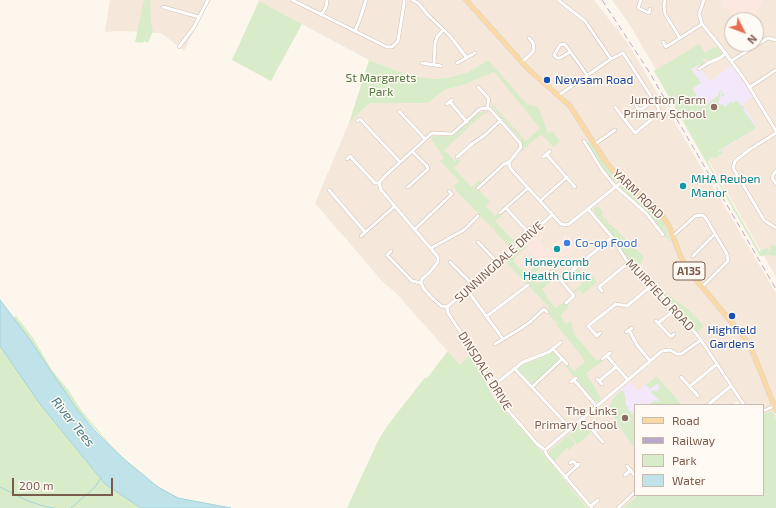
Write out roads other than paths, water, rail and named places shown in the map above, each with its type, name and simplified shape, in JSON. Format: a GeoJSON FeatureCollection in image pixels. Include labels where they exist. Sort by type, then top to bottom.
{"type":"FeatureCollection","features":[{"type":"Feature","properties":{"kind":"main road","name":"YARM ROAD"},"geometry":{"type":"LineString","coordinates":[[466,0],[535,76],[559,95],[574,112],[610,166],[622,181],[659,211],[666,220],[685,265],[751,348],[775,408]]}},
{"type":"Feature","properties":{"kind":"street"},"geometry":{"type":"LineString","coordinates":[[179,47],[194,28],[208,0]]}},
{"type":"Feature","properties":{"kind":"street"},"geometry":{"type":"LineString","coordinates":[[292,0],[387,47],[392,47],[398,41],[405,0]]}},
{"type":"Feature","properties":{"kind":"street"},"geometry":{"type":"LineString","coordinates":[[321,15],[326,7],[327,0]]}},
{"type":"Feature","properties":{"kind":"street"},"geometry":{"type":"LineString","coordinates":[[355,32],[366,0]]}},
{"type":"Feature","properties":{"kind":"street"},"geometry":{"type":"LineString","coordinates":[[412,0],[418,3],[444,30],[467,58]]}},
{"type":"Feature","properties":{"kind":"street"},"geometry":{"type":"LineString","coordinates":[[558,0],[585,21],[611,59]]}},
{"type":"Feature","properties":{"kind":"street"},"geometry":{"type":"LineString","coordinates":[[638,8],[641,0]]}},
{"type":"Feature","properties":{"kind":"street"},"geometry":{"type":"LineString","coordinates":[[665,0],[665,14],[680,38]]}},
{"type":"Feature","properties":{"kind":"street"},"geometry":{"type":"LineString","coordinates":[[704,0],[699,14],[702,24],[726,53],[750,87],[776,132],[738,158],[733,164],[733,168],[764,220],[776,228]]}},
{"type":"Feature","properties":{"kind":"street"},"geometry":{"type":"LineString","coordinates":[[632,6],[650,12]]}},
{"type":"Feature","properties":{"kind":"street"},"geometry":{"type":"LineString","coordinates":[[163,7],[199,17]]}},
{"type":"Feature","properties":{"kind":"street"},"geometry":{"type":"LineString","coordinates":[[663,42],[666,46],[702,24]]}},
{"type":"Feature","properties":{"kind":"street"},"geometry":{"type":"LineString","coordinates":[[434,65],[435,43],[437,37],[444,30]]}},
{"type":"Feature","properties":{"kind":"street"},"geometry":{"type":"LineString","coordinates":[[522,62],[534,50],[533,43],[529,38]]}},
{"type":"Feature","properties":{"kind":"street"},"geometry":{"type":"LineString","coordinates":[[732,61],[768,38],[776,40]]}},
{"type":"Feature","properties":{"kind":"street"},"geometry":{"type":"LineString","coordinates":[[570,52],[560,58],[557,58],[554,55],[561,44],[565,45],[587,75]]}},
{"type":"Feature","properties":{"kind":"street"},"geometry":{"type":"LineString","coordinates":[[559,95],[622,52],[625,53],[659,108],[659,112],[652,120],[635,132],[615,107]]}},
{"type":"Feature","properties":{"kind":"street"},"geometry":{"type":"LineString","coordinates":[[457,63],[475,53]]}},
{"type":"Feature","properties":{"kind":"street"},"geometry":{"type":"LineString","coordinates":[[699,69],[707,61],[718,59],[726,53]]}},
{"type":"Feature","properties":{"kind":"street"},"geometry":{"type":"LineString","coordinates":[[422,63],[442,66]]}},
{"type":"Feature","properties":{"kind":"street"},"geometry":{"type":"LineString","coordinates":[[750,87],[776,70]]}},
{"type":"Feature","properties":{"kind":"street"},"geometry":{"type":"LineString","coordinates":[[479,86],[489,99],[487,108]]}},
{"type":"Feature","properties":{"kind":"street"},"geometry":{"type":"LineString","coordinates":[[636,106],[639,109],[642,109],[654,100]]}},
{"type":"Feature","properties":{"kind":"street"},"geometry":{"type":"LineString","coordinates":[[450,102],[467,122]]}},
{"type":"Feature","properties":{"kind":"street"},"geometry":{"type":"LineString","coordinates":[[379,183],[432,133],[452,134],[480,109],[487,108],[501,120],[520,142],[521,147],[509,163],[504,164],[478,188]]}},
{"type":"Feature","properties":{"kind":"street"},"geometry":{"type":"LineString","coordinates":[[399,111],[404,114],[425,139]]}},
{"type":"Feature","properties":{"kind":"street"},"geometry":{"type":"LineString","coordinates":[[357,121],[360,119],[400,162]]}},
{"type":"Feature","properties":{"kind":"street"},"geometry":{"type":"LineString","coordinates":[[457,157],[501,120]]}},
{"type":"Feature","properties":{"kind":"street"},"geometry":{"type":"LineString","coordinates":[[595,144],[615,130]]}},
{"type":"Feature","properties":{"kind":"street"},"geometry":{"type":"LineString","coordinates":[[586,142],[602,170],[616,187],[646,213],[663,235]]}},
{"type":"Feature","properties":{"kind":"street"},"geometry":{"type":"LineString","coordinates":[[408,187],[412,181],[429,167],[412,151]]}},
{"type":"Feature","properties":{"kind":"street"},"geometry":{"type":"LineString","coordinates":[[543,157],[550,151]]}},
{"type":"Feature","properties":{"kind":"street"},"geometry":{"type":"LineString","coordinates":[[546,154],[575,187]]}},
{"type":"Feature","properties":{"kind":"street"},"geometry":{"type":"LineString","coordinates":[[347,159],[350,156],[375,183],[379,183]]}},
{"type":"Feature","properties":{"kind":"street"},"geometry":{"type":"LineString","coordinates":[[509,163],[510,168],[560,224],[566,225],[622,181]]}},
{"type":"Feature","properties":{"kind":"street"},"geometry":{"type":"LineString","coordinates":[[776,172],[772,178],[776,184]]}},
{"type":"Feature","properties":{"kind":"street"},"geometry":{"type":"LineString","coordinates":[[540,201],[567,177]]}},
{"type":"Feature","properties":{"kind":"street"},"geometry":{"type":"LineString","coordinates":[[379,183],[381,190],[438,257],[438,262],[429,274],[422,279],[421,283]]}},
{"type":"Feature","properties":{"kind":"street"},"geometry":{"type":"LineString","coordinates":[[500,213],[528,188]]}},
{"type":"Feature","properties":{"kind":"street"},"geometry":{"type":"LineString","coordinates":[[332,191],[365,232]]}},
{"type":"Feature","properties":{"kind":"street"},"geometry":{"type":"LineString","coordinates":[[415,229],[452,194],[449,191]]}},
{"type":"Feature","properties":{"kind":"street"},"geometry":{"type":"LineString","coordinates":[[361,236],[395,206]]}},
{"type":"Feature","properties":{"kind":"street"},"geometry":{"type":"LineString","coordinates":[[506,208],[527,231]]}},
{"type":"Feature","properties":{"kind":"street","name":"MUIRFIELD ROAD"},"geometry":{"type":"LineString","coordinates":[[588,209],[612,237],[628,263],[676,309],[701,340],[743,404]]}},
{"type":"Feature","properties":{"kind":"street"},"geometry":{"type":"LineString","coordinates":[[673,236],[693,217],[698,214],[702,215],[705,217],[727,254],[728,261],[702,287]]}},
{"type":"Feature","properties":{"kind":"street","name":"SUNNINGDALE DRIVE"},"geometry":{"type":"LineString","coordinates":[[447,307],[473,286],[552,215]]}},
{"type":"Feature","properties":{"kind":"street"},"geometry":{"type":"LineString","coordinates":[[431,248],[464,230],[478,216]]}},
{"type":"Feature","properties":{"kind":"street"},"geometry":{"type":"LineString","coordinates":[[523,234],[530,228]]}},
{"type":"Feature","properties":{"kind":"street"},"geometry":{"type":"LineString","coordinates":[[693,256],[715,234]]}},
{"type":"Feature","properties":{"kind":"street"},"geometry":{"type":"LineString","coordinates":[[561,280],[612,237]]}},
{"type":"Feature","properties":{"kind":"street"},"geometry":{"type":"LineString","coordinates":[[478,242],[498,263]]}},
{"type":"Feature","properties":{"kind":"street"},"geometry":{"type":"LineString","coordinates":[[392,251],[387,255],[412,281],[421,283]]}},
{"type":"Feature","properties":{"kind":"street"},"geometry":{"type":"LineString","coordinates":[[450,262],[473,286]]}},
{"type":"Feature","properties":{"kind":"street"},"geometry":{"type":"LineString","coordinates":[[599,287],[628,263]]}},
{"type":"Feature","properties":{"kind":"street"},"geometry":{"type":"LineString","coordinates":[[550,274],[554,271],[574,296],[566,303]]}},
{"type":"Feature","properties":{"kind":"street"},"geometry":{"type":"LineString","coordinates":[[421,283],[424,289],[440,306],[447,307]]}},
{"type":"Feature","properties":{"kind":"street"},"geometry":{"type":"LineString","coordinates":[[596,283],[602,291]]}},
{"type":"Feature","properties":{"kind":"street"},"geometry":{"type":"LineString","coordinates":[[487,316],[523,286],[528,285]]}},
{"type":"Feature","properties":{"kind":"street"},"geometry":{"type":"LineString","coordinates":[[600,333],[597,336],[588,326],[616,304],[627,306],[651,286]]}},
{"type":"Feature","properties":{"kind":"street"},"geometry":{"type":"LineString","coordinates":[[467,290],[487,316],[502,340]]}},
{"type":"Feature","properties":{"kind":"street"},"geometry":{"type":"LineString","coordinates":[[625,306],[628,310]]}},
{"type":"Feature","properties":{"kind":"street","name":"DINSDALE DRIVE"},"geometry":{"type":"LineString","coordinates":[[447,307],[448,313],[469,345],[492,387],[508,410],[537,444],[545,450],[546,454],[592,507]]}},
{"type":"Feature","properties":{"kind":"street"},"geometry":{"type":"LineString","coordinates":[[495,344],[530,322],[544,309],[547,312]]}},
{"type":"Feature","properties":{"kind":"street"},"geometry":{"type":"LineString","coordinates":[[674,334],[671,337],[657,322],[676,309]]}},
{"type":"Feature","properties":{"kind":"street"},"geometry":{"type":"LineString","coordinates":[[629,330],[637,346],[650,361]]}},
{"type":"Feature","properties":{"kind":"street"},"geometry":{"type":"LineString","coordinates":[[545,450],[664,350],[670,350],[677,354],[683,354],[701,340]]}},
{"type":"Feature","properties":{"kind":"street"},"geometry":{"type":"LineString","coordinates":[[492,387],[523,362],[541,356],[561,342]]}},
{"type":"Feature","properties":{"kind":"street"},"geometry":{"type":"LineString","coordinates":[[553,349],[566,364]]}},
{"type":"Feature","properties":{"kind":"street"},"geometry":{"type":"LineString","coordinates":[[602,359],[608,354],[616,367],[628,380]]}},
{"type":"Feature","properties":{"kind":"street"},"geometry":{"type":"LineString","coordinates":[[532,387],[562,359]]}},
{"type":"Feature","properties":{"kind":"street"},"geometry":{"type":"LineString","coordinates":[[690,386],[717,364]]}},
{"type":"Feature","properties":{"kind":"street"},"geometry":{"type":"LineString","coordinates":[[599,381],[616,367]]}},
{"type":"Feature","properties":{"kind":"street"},"geometry":{"type":"LineString","coordinates":[[514,368],[571,429]]}},
{"type":"Feature","properties":{"kind":"street"},"geometry":{"type":"LineString","coordinates":[[681,377],[698,396]]}},
{"type":"Feature","properties":{"kind":"street"},"geometry":{"type":"LineString","coordinates":[[573,380],[597,407]]}},
{"type":"Feature","properties":{"kind":"street"},"geometry":{"type":"LineString","coordinates":[[709,404],[731,386]]}},
{"type":"Feature","properties":{"kind":"street"},"geometry":{"type":"LineString","coordinates":[[764,411],[775,408]]}},
{"type":"Feature","properties":{"kind":"street"},"geometry":{"type":"LineString","coordinates":[[583,419],[602,441],[597,443]]}},
{"type":"Feature","properties":{"kind":"street"},"geometry":{"type":"LineString","coordinates":[[594,432],[606,422],[609,424]]}},
{"type":"Feature","properties":{"kind":"street"},"geometry":{"type":"LineString","coordinates":[[565,477],[578,465],[573,461],[570,463]]}},
{"type":"Feature","properties":{"kind":"street"},"geometry":{"type":"LineString","coordinates":[[627,466],[634,474]]}},
{"type":"Feature","properties":{"kind":"street"},"geometry":{"type":"LineString","coordinates":[[626,475],[631,470]]}},
{"type":"Feature","properties":{"kind":"street"},"geometry":{"type":"LineString","coordinates":[[618,508],[634,493]]}},
{"type":"Feature","properties":{"kind":"street"},"geometry":{"type":"LineString","coordinates":[[592,507],[598,500]]}},
{"type":"Feature","properties":{"kind":"water","name":"River Tees"},"geometry":{"type":"Polygon","coordinates":[[[0,300],[28,337],[76,408],[95,431],[124,459],[158,487],[178,498],[231,508],[141,508],[105,484],[40,404],[0,346],[0,300]]]}},
{"type":"Feature","properties":{"kind":"waterway"},"geometry":{"type":"LineString","coordinates":[[71,508],[94,488],[101,478]]}},
{"type":"Feature","properties":{"kind":"waterway"},"geometry":{"type":"LineString","coordinates":[[0,487],[26,500],[54,508]]}},
{"type":"Feature","properties":{"kind":"railway"},"geometry":{"type":"LineString","coordinates":[[602,0],[648,70],[776,289]]}},
{"type":"Feature","properties":{"kind":"place","name":"Newsam Road"},"geometry":{"type":"Point","coordinates":[547,80]}},
{"type":"Feature","properties":{"kind":"place","name":"Junction Farm Primary School"},"geometry":{"type":"Point","coordinates":[714,107]}},
{"type":"Feature","properties":{"kind":"place","name":"MHA Reuben Manor"},"geometry":{"type":"Point","coordinates":[683,186]}},
{"type":"Feature","properties":{"kind":"place","name":"Co-op Food"},"geometry":{"type":"Point","coordinates":[567,243]}},
{"type":"Feature","properties":{"kind":"place","name":"Honeycomb Health Clinic"},"geometry":{"type":"Point","coordinates":[557,249]}},
{"type":"Feature","properties":{"kind":"place","name":"Highfield Gardens"},"geometry":{"type":"Point","coordinates":[732,316]}},
{"type":"Feature","properties":{"kind":"place","name":"The Links Primary School"},"geometry":{"type":"Point","coordinates":[625,418]}},
{"type":"Feature","properties":{"kind":"park label","name":"St Margarets Park"},"geometry":{"type":"Point","coordinates":[381,85]}}]}
